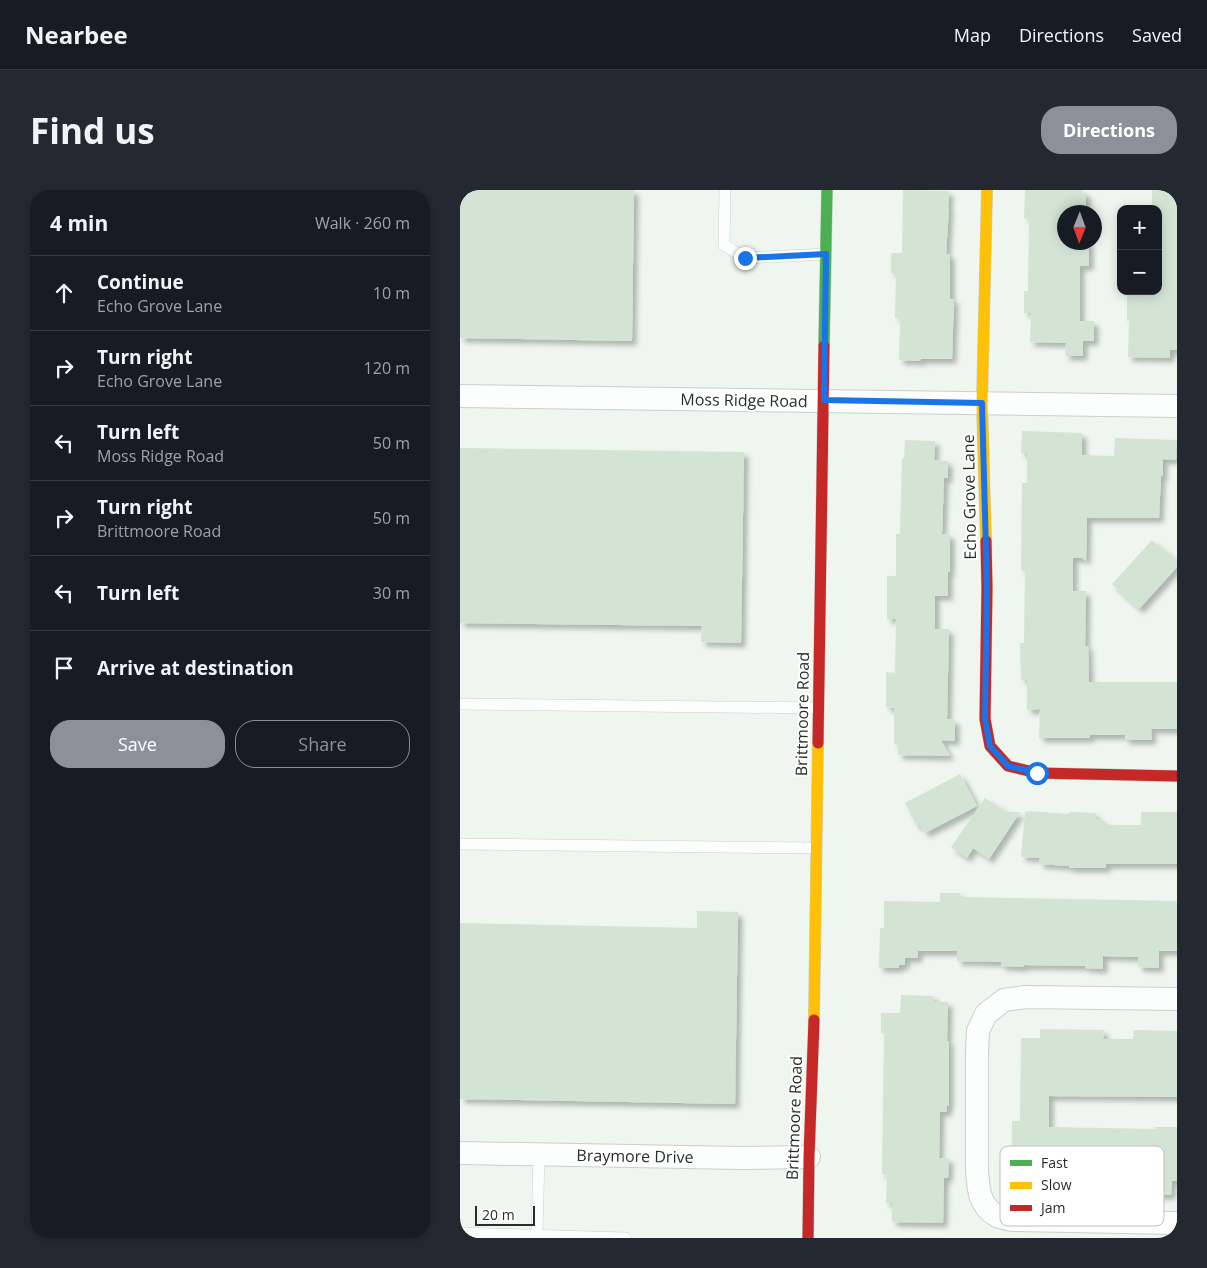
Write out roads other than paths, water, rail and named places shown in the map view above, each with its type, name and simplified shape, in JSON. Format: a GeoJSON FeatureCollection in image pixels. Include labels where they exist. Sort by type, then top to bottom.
{"type":"FeatureCollection","features":[{"type":"Feature","properties":{"kind":"main road","name":"Brittmoore Road"},"geometry":{"type":"LineString","coordinates":[[808,1238],[813,1047],[827,190]]}},
{"type":"Feature","properties":{"kind":"main road","name":"Echo Grove Lane"},"geometry":{"type":"LineString","coordinates":[[987,190],[982,403],[987,588],[985,719],[990,746],[1008,766],[1037,773],[1177,776]]}},
{"type":"Feature","properties":{"kind":"street","name":"Moss Ridge Road"},"geometry":{"type":"LineString","coordinates":[[460,396],[1177,406]]}},
{"type":"Feature","properties":{"kind":"street"},"geometry":{"type":"LineString","coordinates":[[1000,1217],[984,1204],[978,1189],[976,1170],[978,1031],[986,1014],[1004,1000],[1026,997],[1177,999]]}},
{"type":"Feature","properties":{"kind":"street","name":"Braymore Drive"},"geometry":{"type":"LineString","coordinates":[[460,1153],[809,1158]]}},
{"type":"Feature","properties":{"kind":"street"},"geometry":{"type":"LineString","coordinates":[[1164,1223],[1177,1223]]}},
{"type":"Feature","properties":{"kind":"lane"},"geometry":{"type":"LineString","coordinates":[[725,190],[724,245],[745,258],[826,254]]}},
{"type":"Feature","properties":{"kind":"lane"},"geometry":{"type":"LineString","coordinates":[[460,704],[819,708]]}},
{"type":"Feature","properties":{"kind":"lane"},"geometry":{"type":"LineString","coordinates":[[460,844],[816,848]]}},
{"type":"Feature","properties":{"kind":"lane"},"geometry":{"type":"LineString","coordinates":[[537,1236],[539,1154]]}},
{"type":"Feature","properties":{"kind":"lane"},"geometry":{"type":"LineString","coordinates":[[460,1233],[625,1238]]}}]}
